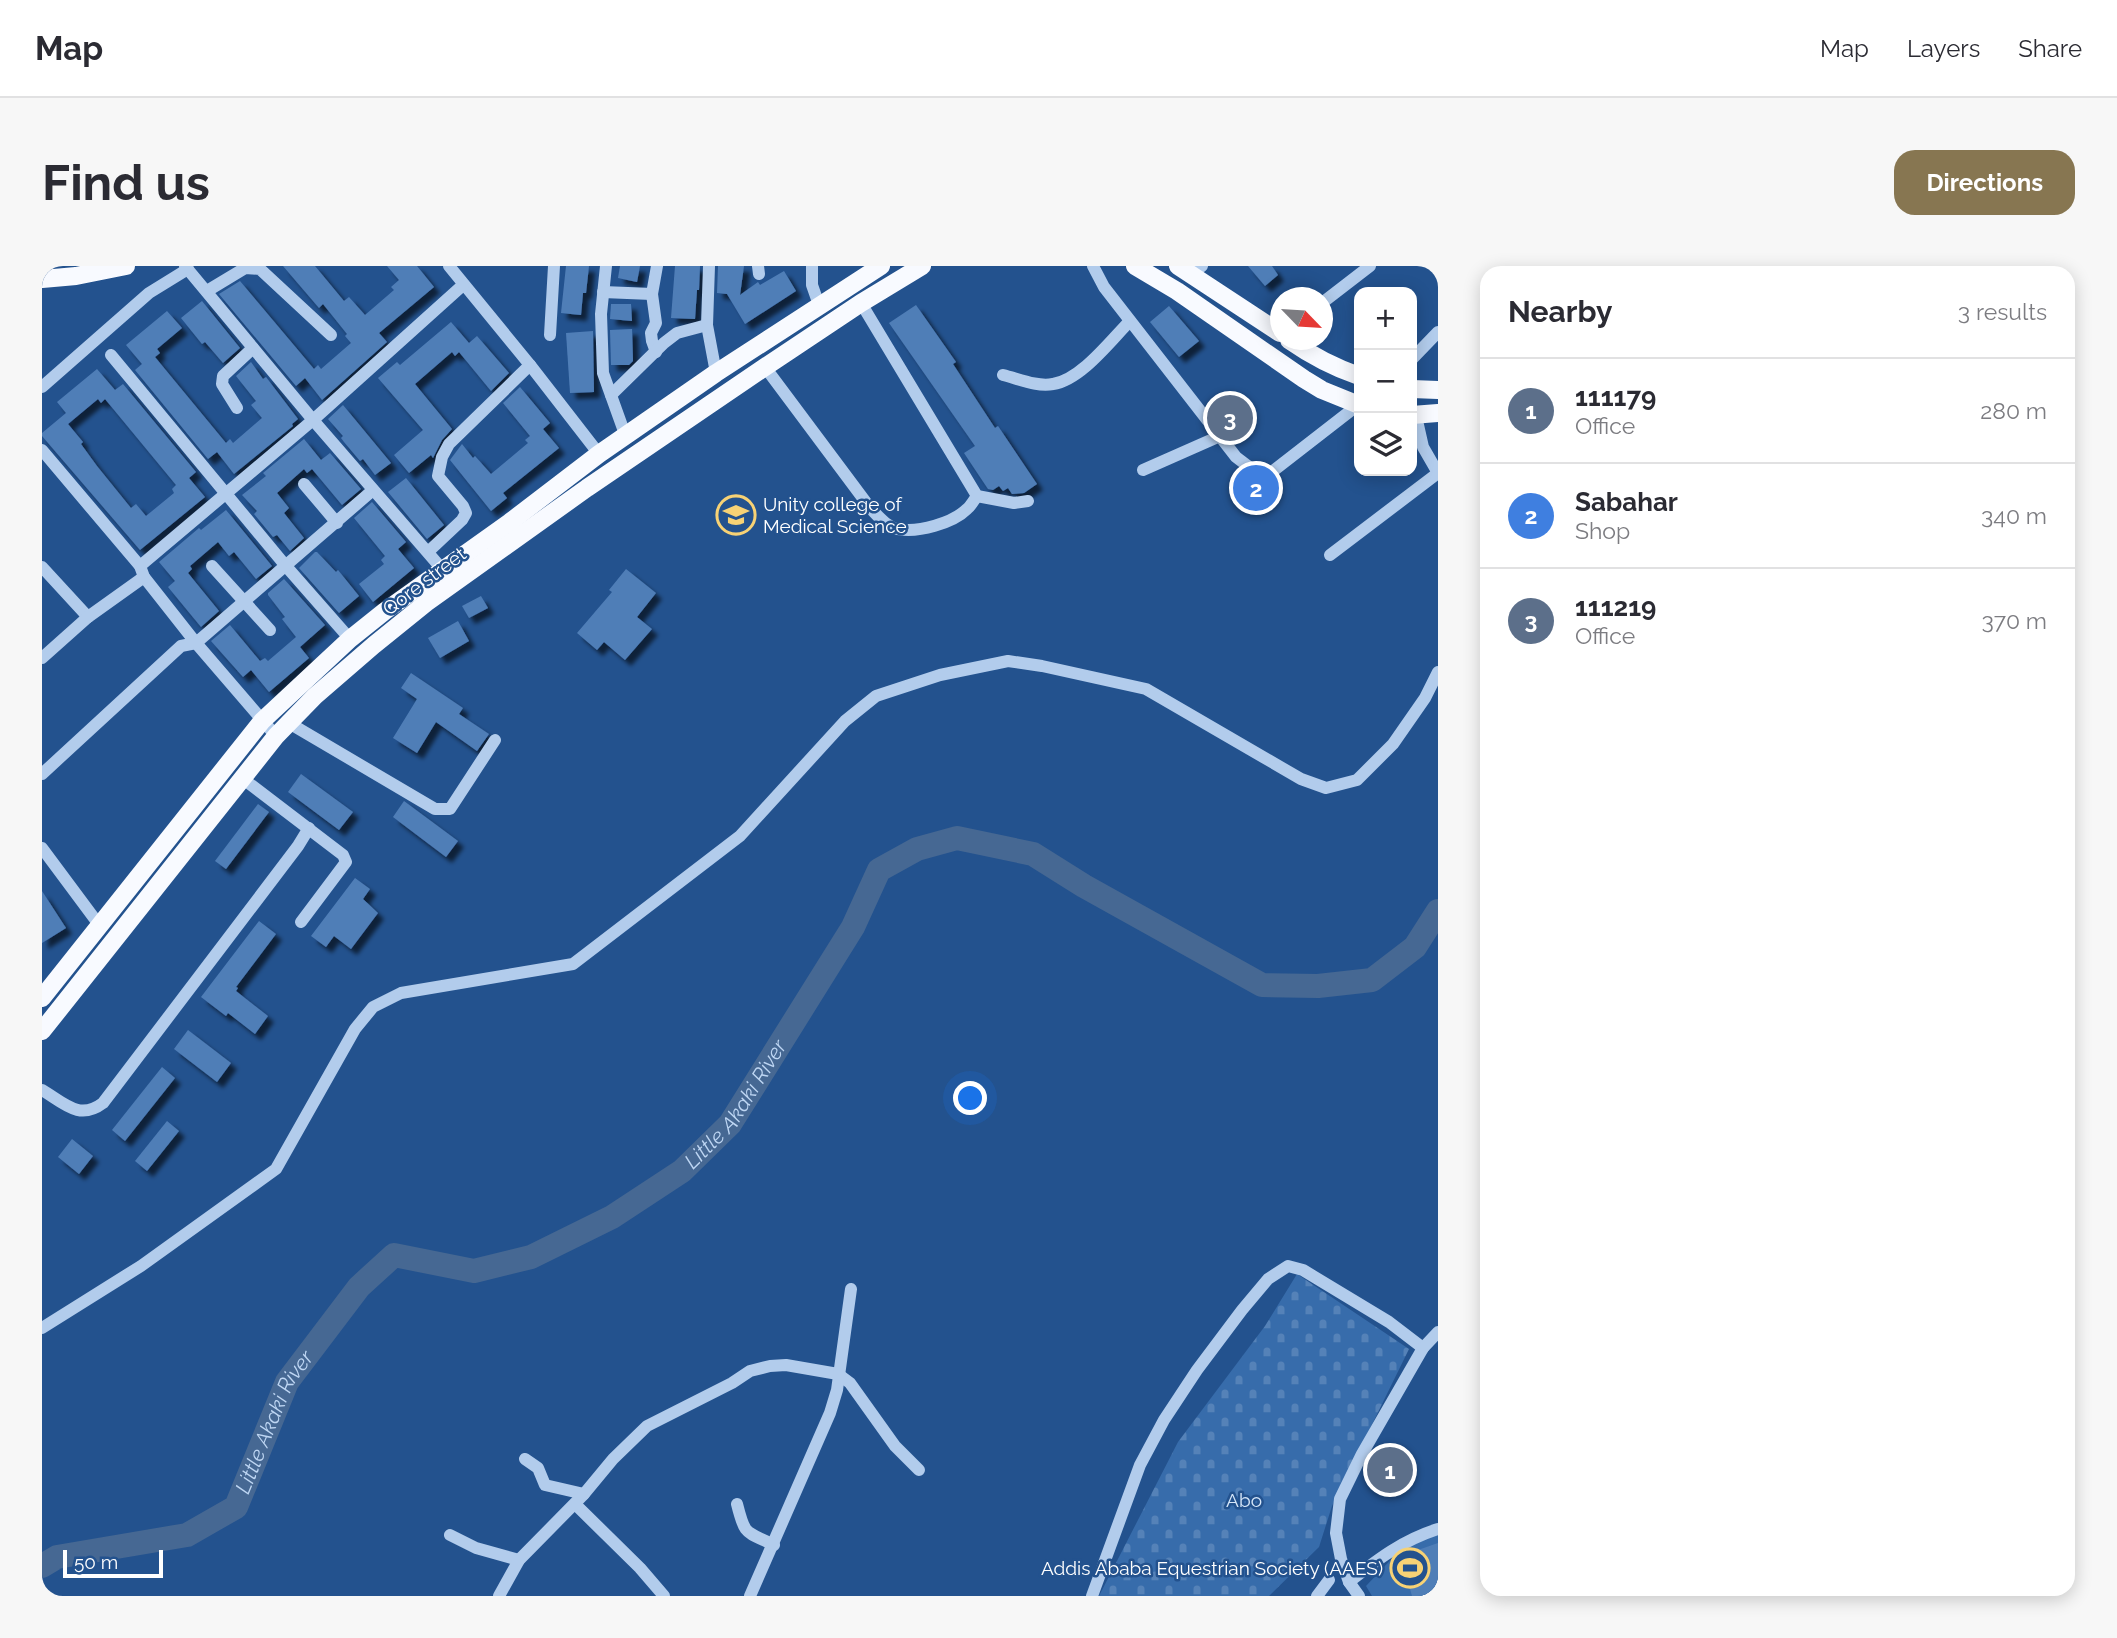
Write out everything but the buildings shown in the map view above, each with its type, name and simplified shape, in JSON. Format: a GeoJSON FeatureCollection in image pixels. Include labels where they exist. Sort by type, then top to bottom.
{"type":"FeatureCollection","features":[{"type":"Feature","properties":{"kind":"main road"},"geometry":{"type":"LineString","coordinates":[[42,279],[76,276],[125,266]]}},
{"type":"Feature","properties":{"kind":"main road","name":"Qore street"},"geometry":{"type":"LineString","coordinates":[[42,998],[262,721],[350,639],[599,454],[716,373],[881,266]]}},
{"type":"Feature","properties":{"kind":"main road","name":"Qore street"},"geometry":{"type":"LineString","coordinates":[[42,1031],[283,729],[315,696],[373,645],[426,603],[587,488],[861,303],[922,266]]}},
{"type":"Feature","properties":{"kind":"main road"},"geometry":{"type":"LineString","coordinates":[[1135,266],[1200,307],[1304,380],[1354,403]]}},
{"type":"Feature","properties":{"kind":"main road"},"geometry":{"type":"LineString","coordinates":[[1190,269],[1270,326]]}},
{"type":"Feature","properties":{"kind":"main road"},"geometry":{"type":"LineString","coordinates":[[1305,350],[1331,366],[1354,374]]}},
{"type":"Feature","properties":{"kind":"main road"},"geometry":{"type":"LineString","coordinates":[[1417,388],[1438,390]]}},
{"type":"Feature","properties":{"kind":"main road"},"geometry":{"type":"LineString","coordinates":[[1417,415],[1438,413]]}},
{"type":"Feature","properties":{"kind":"street"},"geometry":{"type":"LineString","coordinates":[[449,266],[599,454]]}},
{"type":"Feature","properties":{"kind":"street"},"geometry":{"type":"LineString","coordinates":[[550,334],[554,266]]}},
{"type":"Feature","properties":{"kind":"street"},"geometry":{"type":"LineString","coordinates":[[606,266],[601,314],[603,373],[626,437]]}},
{"type":"Feature","properties":{"kind":"street"},"geometry":{"type":"LineString","coordinates":[[656,352],[651,333],[656,323],[652,294],[657,266]]}},
{"type":"Feature","properties":{"kind":"street"},"geometry":{"type":"LineString","coordinates":[[709,266],[707,325],[716,373]]}},
{"type":"Feature","properties":{"kind":"street"},"geometry":{"type":"LineString","coordinates":[[812,266],[811,285],[819,305]]}},
{"type":"Feature","properties":{"kind":"street"},"geometry":{"type":"LineString","coordinates":[[1093,266],[1104,287],[1236,457],[1257,473],[1273,471],[1354,409]]}},
{"type":"Feature","properties":{"kind":"street"},"geometry":{"type":"LineString","coordinates":[[1333,295],[1370,266]]}},
{"type":"Feature","properties":{"kind":"street"},"geometry":{"type":"LineString","coordinates":[[42,387],[149,293],[186,267],[442,569]]}},
{"type":"Feature","properties":{"kind":"street"},"geometry":{"type":"LineString","coordinates":[[207,291],[245,268],[260,269],[331,335]]}},
{"type":"Feature","properties":{"kind":"street"},"geometry":{"type":"LineString","coordinates":[[42,658],[463,285]]}},
{"type":"Feature","properties":{"kind":"street"},"geometry":{"type":"LineString","coordinates":[[603,292],[652,294]]}},
{"type":"Feature","properties":{"kind":"street"},"geometry":{"type":"LineString","coordinates":[[861,303],[977,496],[1014,503],[1028,501]]}},
{"type":"Feature","properties":{"kind":"street"},"geometry":{"type":"LineString","coordinates":[[1003,375],[1052,385],[1068,379],[1084,368],[1130,321]]}},
{"type":"Feature","properties":{"kind":"street"},"geometry":{"type":"LineString","coordinates":[[656,323],[668,326],[677,333]]}},
{"type":"Feature","properties":{"kind":"street"},"geometry":{"type":"LineString","coordinates":[[611,395],[677,333],[707,325]]}},
{"type":"Feature","properties":{"kind":"street"},"geometry":{"type":"LineString","coordinates":[[1417,354],[1438,332]]}},
{"type":"Feature","properties":{"kind":"street"},"geometry":{"type":"LineString","coordinates":[[237,408],[222,384],[223,376],[253,348]]}},
{"type":"Feature","properties":{"kind":"street"},"geometry":{"type":"LineString","coordinates":[[111,355],[350,639]]}},
{"type":"Feature","properties":{"kind":"street"},"geometry":{"type":"LineString","coordinates":[[429,551],[466,513],[438,476],[442,457],[449,444],[530,365]]}},
{"type":"Feature","properties":{"kind":"street"},"geometry":{"type":"LineString","coordinates":[[765,367],[871,509],[886,523],[898,529],[946,523],[967,509],[977,496]]}},
{"type":"Feature","properties":{"kind":"street"},"geometry":{"type":"LineString","coordinates":[[1330,555],[1438,473],[1423,447],[1417,426]]}},
{"type":"Feature","properties":{"kind":"street"},"geometry":{"type":"LineString","coordinates":[[1143,470],[1220,436]]}},
{"type":"Feature","properties":{"kind":"street"},"geometry":{"type":"LineString","coordinates":[[42,450],[262,721],[283,729],[435,809],[450,809],[495,740]]}},
{"type":"Feature","properties":{"kind":"street"},"geometry":{"type":"LineString","coordinates":[[304,484],[337,523]]}},
{"type":"Feature","properties":{"kind":"street"},"geometry":{"type":"LineString","coordinates":[[42,774],[181,646],[196,643],[373,490]]}},
{"type":"Feature","properties":{"kind":"street"},"geometry":{"type":"LineString","coordinates":[[212,566],[270,630]]}},
{"type":"Feature","properties":{"kind":"street"},"geometry":{"type":"LineString","coordinates":[[42,567],[88,617]]}},
{"type":"Feature","properties":{"kind":"street"},"geometry":{"type":"LineString","coordinates":[[42,1328],[141,1266],[276,1168],[355,1029],[373,1007],[401,993],[573,964],[740,836],[845,721],[876,696],[940,675],[1007,661],[1042,666],[1146,690],[1301,779],[1326,788],[1357,780],[1393,744],[1438,672]]}},
{"type":"Feature","properties":{"kind":"street"},"geometry":{"type":"LineString","coordinates":[[242,778],[343,855],[346,862],[301,922]]}},
{"type":"Feature","properties":{"kind":"street"},"geometry":{"type":"LineString","coordinates":[[42,1090],[79,1112],[92,1111],[103,1103],[309,828]]}},
{"type":"Feature","properties":{"kind":"street"},"geometry":{"type":"LineString","coordinates":[[42,848],[100,926]]}},
{"type":"Feature","properties":{"kind":"street"},"geometry":{"type":"LineString","coordinates":[[1092,1596],[1140,1465],[1164,1420],[1197,1370],[1268,1279],[1288,1266],[1303,1270],[1389,1322],[1423,1349]]}},
{"type":"Feature","properties":{"kind":"street"},"geometry":{"type":"LineString","coordinates":[[765,1596],[752,1591],[830,1413],[837,1390],[850,1289]]}},
{"type":"Feature","properties":{"kind":"street"},"geometry":{"type":"LineString","coordinates":[[1359,1596],[1349,1581],[1335,1533],[1340,1499],[1362,1454],[1423,1349],[1438,1332]]}},
{"type":"Feature","properties":{"kind":"street"},"geometry":{"type":"LineString","coordinates":[[499,1596],[519,1560],[647,1426],[732,1383],[750,1371],[786,1365],[838,1374],[850,1382],[895,1446],[919,1470]]}},
{"type":"Feature","properties":{"kind":"street"},"geometry":{"type":"LineString","coordinates":[[525,1459],[538,1468],[545,1485],[579,1499],[664,1596]]}},
{"type":"Feature","properties":{"kind":"street"},"geometry":{"type":"LineString","coordinates":[[737,1504],[747,1532],[774,1545]]}},
{"type":"Feature","properties":{"kind":"street"},"geometry":{"type":"LineString","coordinates":[[1349,1581],[1380,1557],[1414,1537],[1438,1529]]}},
{"type":"Feature","properties":{"kind":"street"},"geometry":{"type":"LineString","coordinates":[[450,1535],[476,1548],[519,1560]]}},
{"type":"Feature","properties":{"kind":"street"},"geometry":{"type":"LineString","coordinates":[[1317,1596],[1329,1580]]}},
{"type":"Feature","properties":{"kind":"green space","name":"Abo"},"geometry":{"type":"Polygon","coordinates":[[[1297,1274],[1409,1349],[1332,1506],[1319,1547],[1269,1596],[1099,1596],[1178,1442],[1265,1326],[1297,1274]]]}},
{"type":"Feature","properties":{"kind":"green space","name":"Addis Ababa Equestrian Society (AAES)"},"geometry":{"type":"Polygon","coordinates":[[[1438,1533],[1438,1596],[1372,1596],[1366,1586],[1399,1551],[1438,1533]]]}},
{"type":"Feature","properties":{"kind":"waterway","name":"Little Akaki River"},"geometry":{"type":"LineString","coordinates":[[42,1566],[57,1557],[187,1535],[236,1507],[287,1382],[359,1287],[394,1255],[474,1271],[531,1257],[612,1217],[682,1171],[730,1124],[853,927],[879,870],[917,849],[957,838],[1033,854],[1084,886],[1262,985],[1318,986],[1372,980],[1415,947],[1438,911]]}},
{"type":"Feature","properties":{"kind":"place","name":"111219"},"geometry":{"type":"Point","coordinates":[1230,418]}},
{"type":"Feature","properties":{"kind":"place","name":"Sabahar"},"geometry":{"type":"Point","coordinates":[1256,488]}},
{"type":"Feature","properties":{"kind":"place","name":"Unity college of Medical Science"},"geometry":{"type":"Point","coordinates":[736,515]}},
{"type":"Feature","properties":{"kind":"place","name":"111179"},"geometry":{"type":"Point","coordinates":[1390,1470]}},
{"type":"Feature","properties":{"kind":"place","name":"Addis Ababa Equestrian Society (AAES)"},"geometry":{"type":"Point","coordinates":[1410,1568]}}]}
